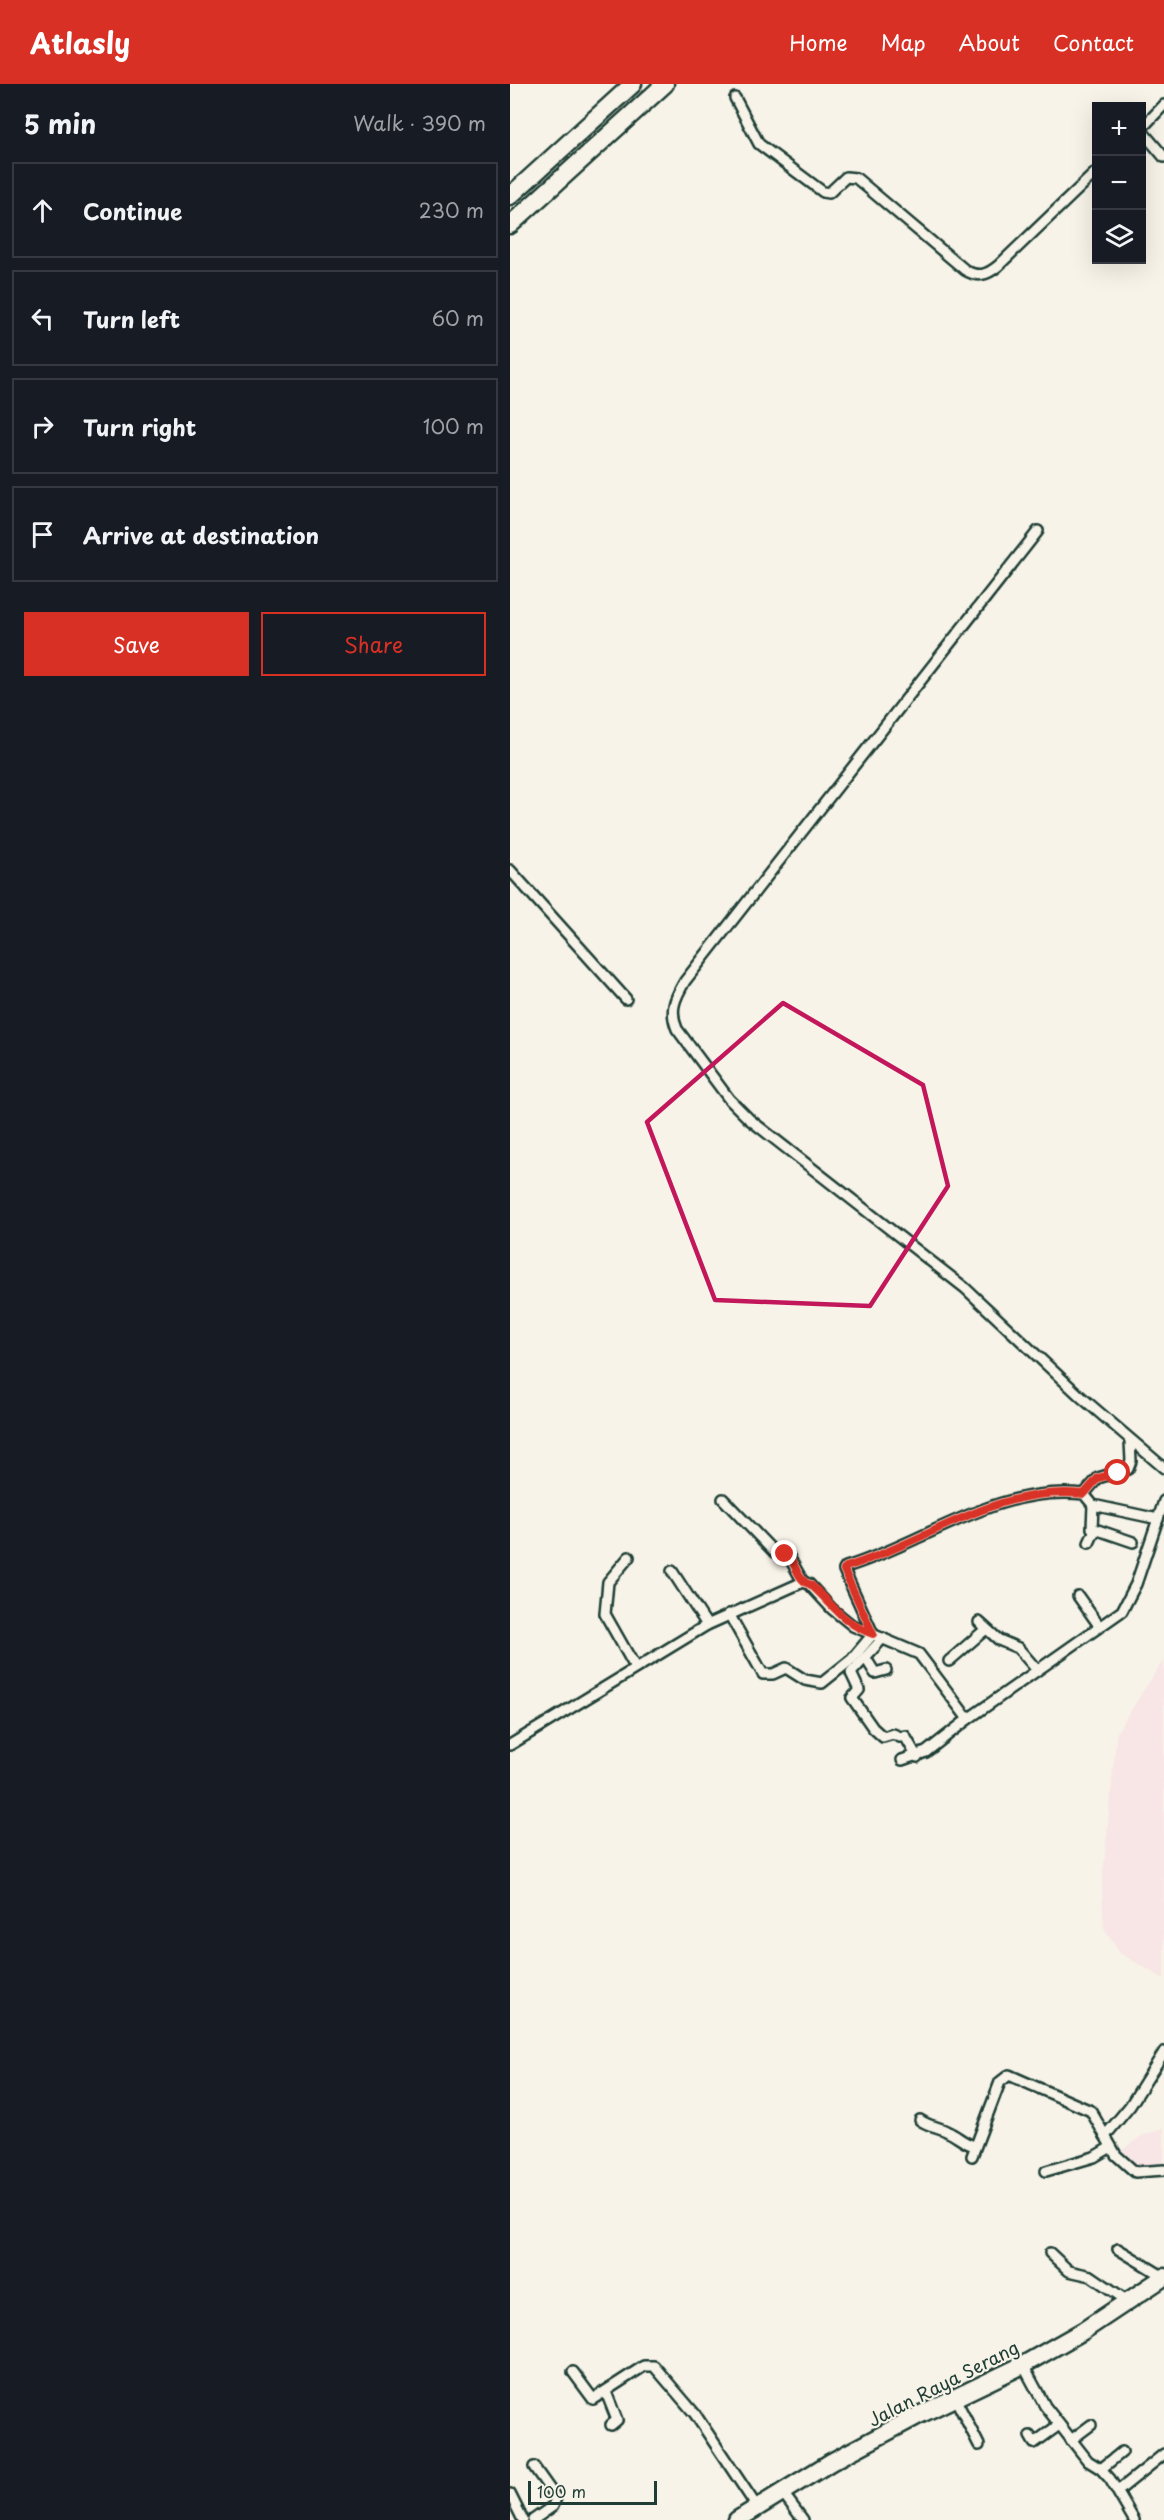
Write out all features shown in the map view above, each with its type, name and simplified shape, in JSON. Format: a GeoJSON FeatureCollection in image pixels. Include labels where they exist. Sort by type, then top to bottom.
{"type":"FeatureCollection","features":[{"type":"Feature","properties":{"kind":"highway"},"geometry":{"type":"LineString","coordinates":[[510,196],[633,84]]}},
{"type":"Feature","properties":{"kind":"highway"},"geometry":{"type":"LineString","coordinates":[[510,225],[664,84]]}},
{"type":"Feature","properties":{"kind":"highway","name":"Jalan Raya Serang"},"geometry":{"type":"LineString","coordinates":[[737,2520],[831,2462],[1023,2365],[1129,2302],[1164,2277]]}},
{"type":"Feature","properties":{"kind":"street"},"geometry":{"type":"LineString","coordinates":[[735,98],[759,144],[823,192],[829,193],[846,177],[856,178],[965,270],[976,275],[987,274],[998,266],[1092,175]]}},
{"type":"Feature","properties":{"kind":"street"},"geometry":{"type":"LineString","coordinates":[[1146,125],[1164,105]]}},
{"type":"Feature","properties":{"kind":"street"},"geometry":{"type":"LineString","coordinates":[[1146,135],[1164,157]]}},
{"type":"Feature","properties":{"kind":"street"},"geometry":{"type":"LineString","coordinates":[[1038,531],[685,981],[672,1006],[674,1021],[677,1029],[729,1099],[749,1119],[965,1288],[1130,1441],[1164,1467]]}},
{"type":"Feature","properties":{"kind":"street"},"geometry":{"type":"LineString","coordinates":[[510,870],[626,999]]}},
{"type":"Feature","properties":{"kind":"street"},"geometry":{"type":"LineString","coordinates":[[1084,1494],[1098,1478],[1128,1469],[1131,1463],[1130,1441]]}},
{"type":"Feature","properties":{"kind":"street"},"geometry":{"type":"LineString","coordinates":[[878,1636],[844,1570],[846,1567],[994,1504],[1025,1496],[1054,1493],[1084,1494],[1093,1504],[1158,1519]]}},
{"type":"Feature","properties":{"kind":"street"},"geometry":{"type":"LineString","coordinates":[[723,1499],[774,1552],[788,1555],[803,1582],[811,1585],[846,1621],[919,1654],[968,1719]]}},
{"type":"Feature","properties":{"kind":"street"},"geometry":{"type":"LineString","coordinates":[[902,1760],[917,1757],[1119,1614],[1130,1596],[1164,1501]]}},
{"type":"Feature","properties":{"kind":"street"},"geometry":{"type":"LineString","coordinates":[[1093,1504],[1091,1527],[1133,1542]]}},
{"type":"Feature","properties":{"kind":"street"},"geometry":{"type":"LineString","coordinates":[[1089,1543],[1095,1530]]}},
{"type":"Feature","properties":{"kind":"street"},"geometry":{"type":"LineString","coordinates":[[629,1557],[608,1582],[605,1614],[635,1667]]}},
{"type":"Feature","properties":{"kind":"street"},"geometry":{"type":"LineString","coordinates":[[672,1571],[707,1625]]}},
{"type":"Feature","properties":{"kind":"street"},"geometry":{"type":"LineString","coordinates":[[510,1745],[707,1625],[803,1582]]}},
{"type":"Feature","properties":{"kind":"street"},"geometry":{"type":"LineString","coordinates":[[1078,1596],[1100,1627]]}},
{"type":"Feature","properties":{"kind":"street"},"geometry":{"type":"LineString","coordinates":[[729,1614],[763,1674],[773,1674],[786,1668],[813,1683],[828,1680],[878,1636]]}},
{"type":"Feature","properties":{"kind":"street"},"geometry":{"type":"LineString","coordinates":[[979,1622],[999,1640],[1018,1648],[1037,1670]]}},
{"type":"Feature","properties":{"kind":"street"},"geometry":{"type":"LineString","coordinates":[[949,1661],[986,1629]]}},
{"type":"Feature","properties":{"kind":"street"},"geometry":{"type":"LineString","coordinates":[[878,1636],[865,1657],[851,1673],[859,1690],[853,1700],[883,1737],[893,1734],[900,1737],[905,1736],[917,1757]]}},
{"type":"Feature","properties":{"kind":"street"},"geometry":{"type":"LineString","coordinates":[[865,1657],[875,1673],[880,1674],[886,1670]]}},
{"type":"Feature","properties":{"kind":"street"},"geometry":{"type":"LineString","coordinates":[[1105,2136],[1130,2106],[1164,2052]]}},
{"type":"Feature","properties":{"kind":"street"},"geometry":{"type":"LineString","coordinates":[[972,2156],[1000,2082],[1009,2075],[1091,2111],[1111,2147],[1124,2164],[1135,2172],[1164,2170]]}},
{"type":"Feature","properties":{"kind":"street"},"geometry":{"type":"LineString","coordinates":[[920,2120],[931,2128],[947,2131],[964,2143],[975,2146]]}},
{"type":"Feature","properties":{"kind":"street"},"geometry":{"type":"LineString","coordinates":[[1046,2171],[1094,2157],[1111,2147]]}},
{"type":"Feature","properties":{"kind":"street"},"geometry":{"type":"LineString","coordinates":[[1118,2249],[1164,2277]]}},
{"type":"Feature","properties":{"kind":"street"},"geometry":{"type":"LineString","coordinates":[[1050,2253],[1069,2271],[1091,2276],[1129,2302]]}},
{"type":"Feature","properties":{"kind":"street"},"geometry":{"type":"LineString","coordinates":[[1023,2365],[1045,2406],[1088,2461],[1101,2469],[1118,2491],[1134,2520]]}},
{"type":"Feature","properties":{"kind":"street"},"geometry":{"type":"LineString","coordinates":[[573,2372],[592,2398],[606,2392],[644,2366],[654,2366],[695,2414],[757,2507]]}},
{"type":"Feature","properties":{"kind":"street"},"geometry":{"type":"LineString","coordinates":[[606,2392],[617,2420],[611,2425]]}},
{"type":"Feature","properties":{"kind":"street"},"geometry":{"type":"LineString","coordinates":[[955,2398],[979,2445]]}},
{"type":"Feature","properties":{"kind":"street"},"geometry":{"type":"LineString","coordinates":[[1030,2436],[1034,2443],[1059,2425]]}},
{"type":"Feature","properties":{"kind":"street"},"geometry":{"type":"LineString","coordinates":[[1071,2440],[1091,2425]]}},
{"type":"Feature","properties":{"kind":"street"},"geometry":{"type":"LineString","coordinates":[[1101,2469],[1122,2452]]}},
{"type":"Feature","properties":{"kind":"street"},"geometry":{"type":"LineString","coordinates":[[1118,2491],[1164,2454]]}},
{"type":"Feature","properties":{"kind":"street"},"geometry":{"type":"LineString","coordinates":[[533,2520],[553,2506],[556,2498],[534,2467]]}},
{"type":"Feature","properties":{"kind":"street"},"geometry":{"type":"LineString","coordinates":[[783,2493],[803,2520]]}},
{"type":"Feature","properties":{"kind":"street"},"geometry":{"type":"LineString","coordinates":[[510,2494],[523,2520]]}},
{"type":"Feature","properties":{"kind":"highlighted area"},"geometry":{"type":"Polygon","coordinates":[[[783,1003],[923,1085],[948,1186],[870,1306],[715,1300],[647,1122],[783,1003]]]}},
{"type":"Feature","properties":{"kind":"shaded area"},"geometry":{"type":"Polygon","coordinates":[[[1164,1659],[1164,1979],[1120,1953],[1104,1929],[1102,1886],[1117,1732],[1164,1659]]]}},
{"type":"Feature","properties":{"kind":"shaded area"},"geometry":{"type":"Polygon","coordinates":[[[1164,2128],[1164,2162],[1138,2166],[1122,2150],[1142,2136],[1164,2128]]]}},
{"type":"Feature","properties":{"kind":"route"},"geometry":{"type":"LineString","coordinates":[[785,1554],[789,1556],[803,1582],[811,1585],[832,1609],[853,1626],[873,1634],[844,1570],[846,1567],[882,1554],[994,1504],[1025,1496],[1054,1493],[1084,1494],[1098,1478],[1118,1473]]}}]}
